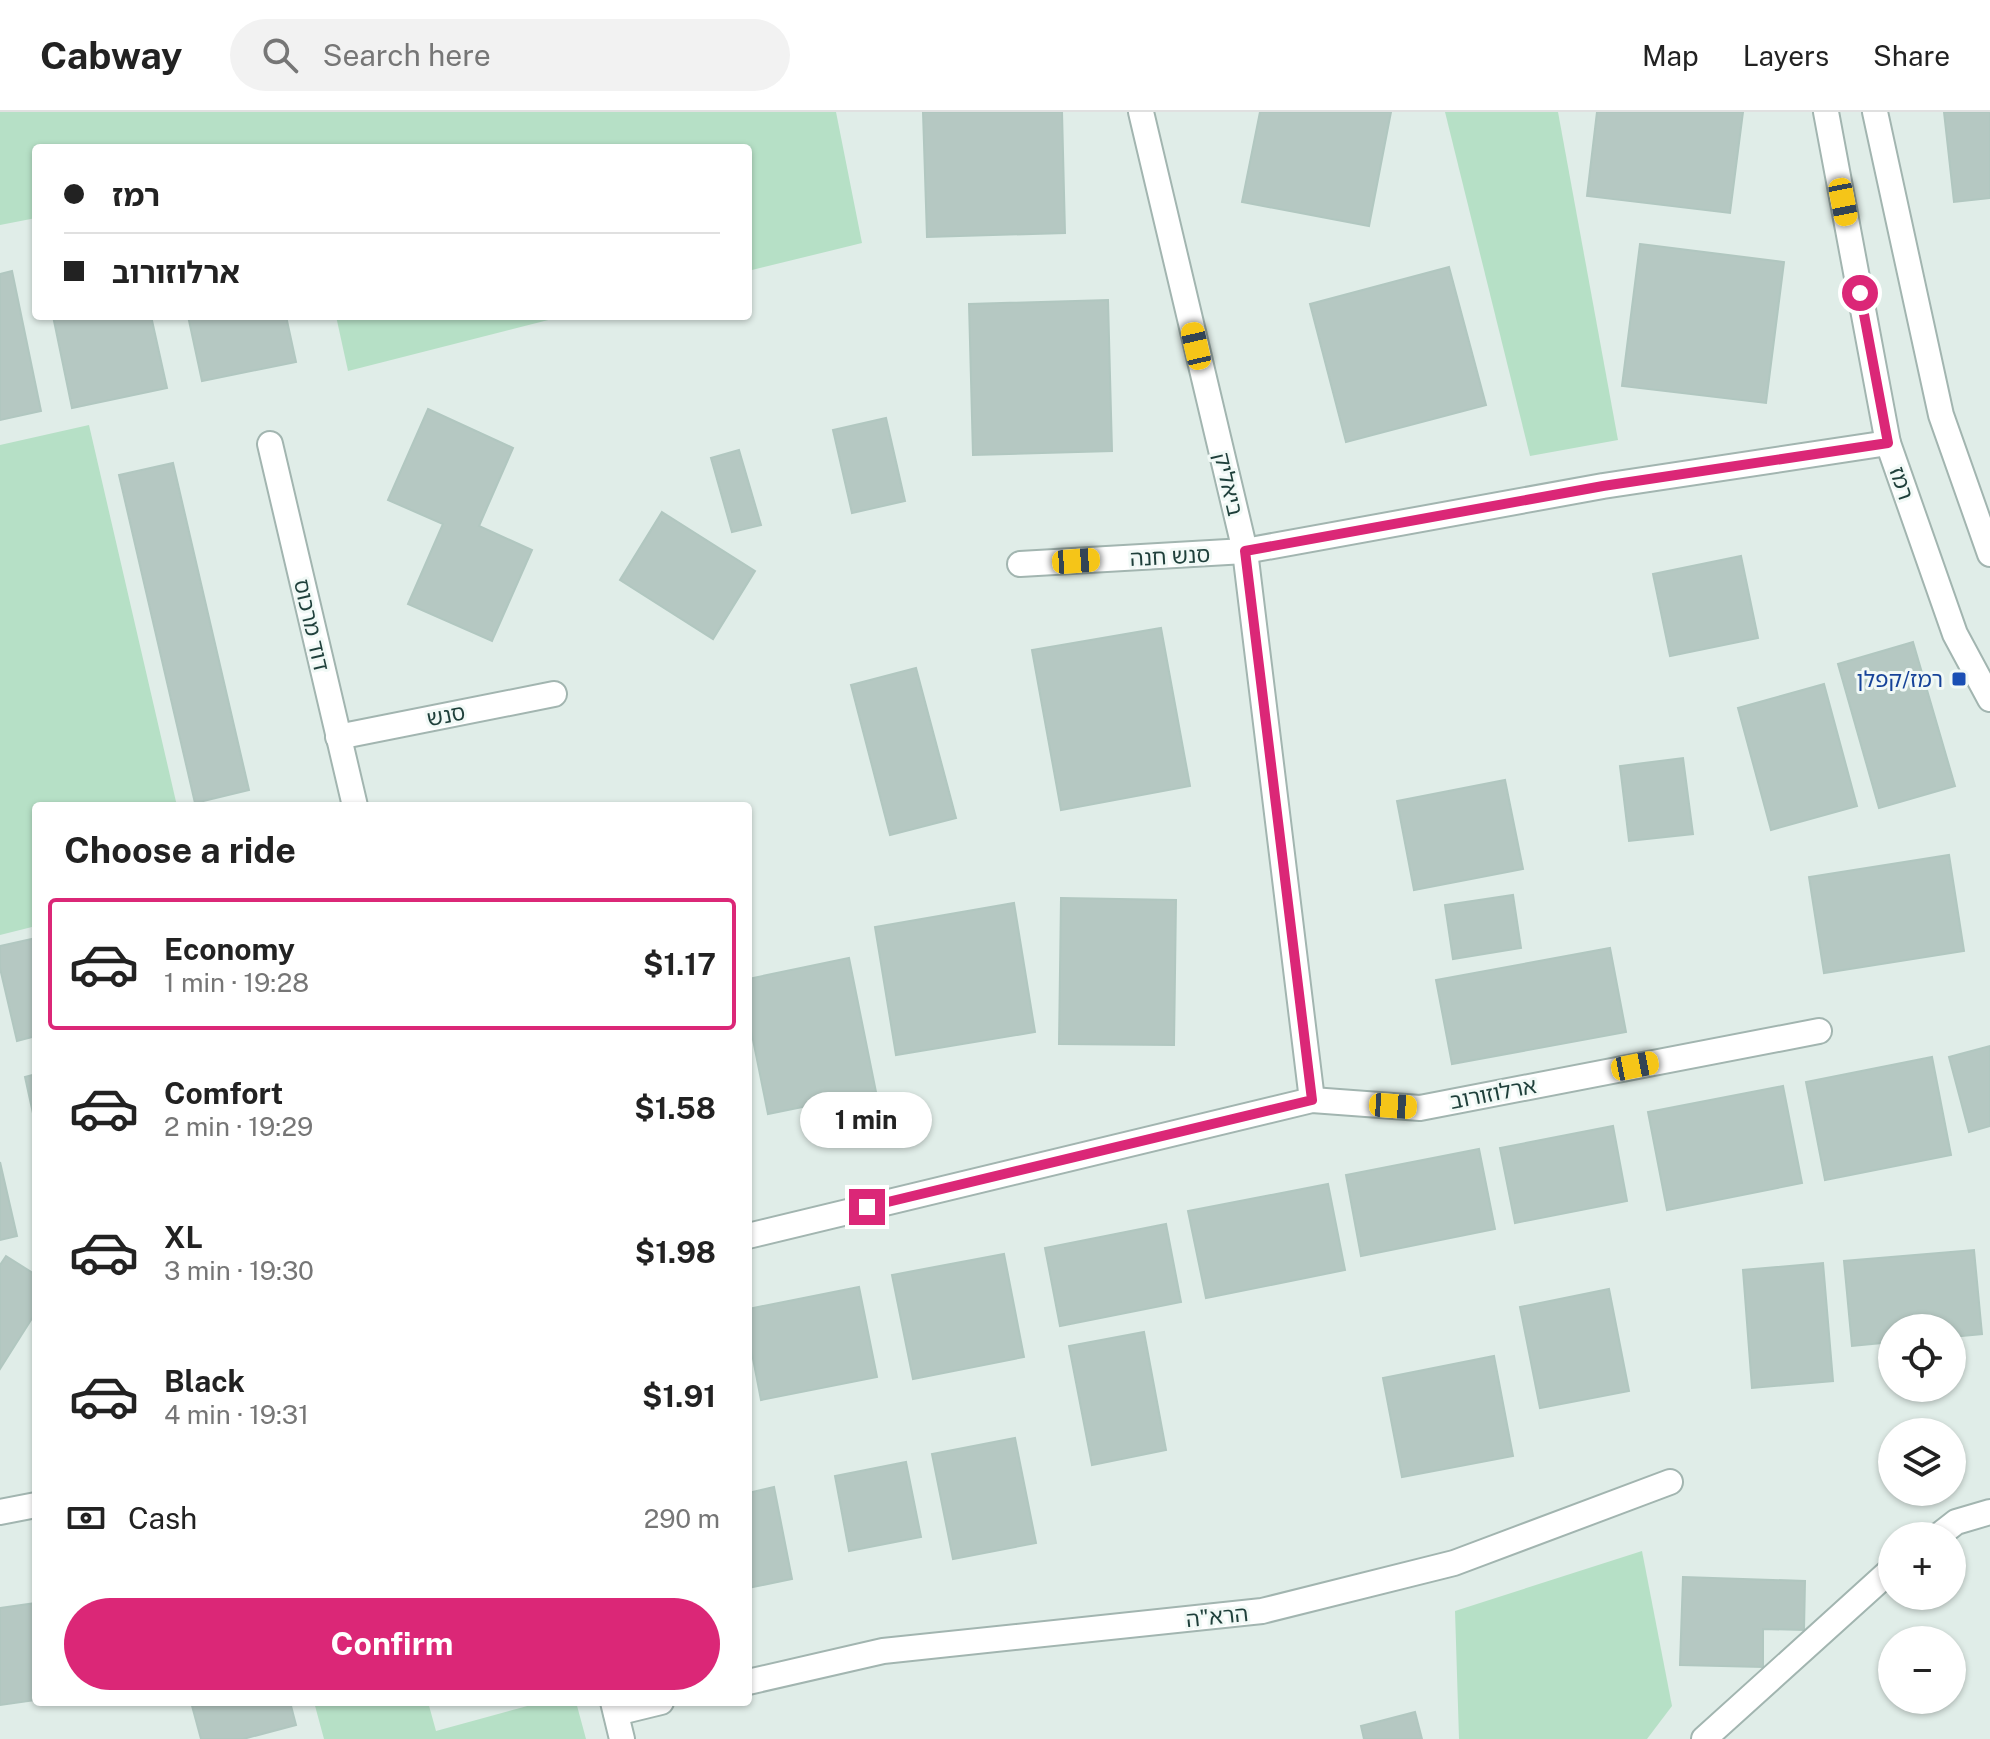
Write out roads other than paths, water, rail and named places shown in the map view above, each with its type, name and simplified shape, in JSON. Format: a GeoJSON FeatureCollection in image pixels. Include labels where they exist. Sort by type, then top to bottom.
{"type":"FeatureCollection","features":[{"type":"Feature","properties":{"kind":"street","name":"ביאליק"},"geometry":{"type":"LineString","coordinates":[[1141,112],[1245,551],[1312,1100]]}},
{"type":"Feature","properties":{"kind":"street","name":"רמז"},"geometry":{"type":"LineString","coordinates":[[1826,112],[1888,443],[1955,634],[1990,699]]}},
{"type":"Feature","properties":{"kind":"street"},"geometry":{"type":"LineString","coordinates":[[1875,112],[1941,415],[1990,554]]}},
{"type":"Feature","properties":{"kind":"street","name":"סנש חנה"},"geometry":{"type":"LineString","coordinates":[[1020,564],[1245,551],[1603,486],[1888,443]]}},
{"type":"Feature","properties":{"kind":"street","name":"דוד מרכוס"},"geometry":{"type":"LineString","coordinates":[[270,444],[354,802]]}},
{"type":"Feature","properties":{"kind":"street","name":"סנש"},"geometry":{"type":"LineString","coordinates":[[338,737],[554,694]]}},
{"type":"Feature","properties":{"kind":"street","name":"ארלוזורוב"},"geometry":{"type":"LineString","coordinates":[[752,1235],[1312,1100],[1420,1108],[1819,1031]]}},
{"type":"Feature","properties":{"kind":"street","name":"הרא\"ה"},"geometry":{"type":"LineString","coordinates":[[752,1681],[883,1651],[1262,1611],[1454,1563],[1670,1482]]}},
{"type":"Feature","properties":{"kind":"street"},"geometry":{"type":"LineString","coordinates":[[0,1512],[32,1506]]}},
{"type":"Feature","properties":{"kind":"street"},"geometry":{"type":"LineString","coordinates":[[1956,1522],[1990,1512]]}},
{"type":"Feature","properties":{"kind":"street"},"geometry":{"type":"LineString","coordinates":[[1704,1739],[1878,1582]]}},
{"type":"Feature","properties":{"kind":"street"},"geometry":{"type":"LineString","coordinates":[[614,1707],[622,1739]]}},
{"type":"Feature","properties":{"kind":"place","name":"רמז/קפלן"},"geometry":{"type":"Point","coordinates":[1959,679]}}]}
